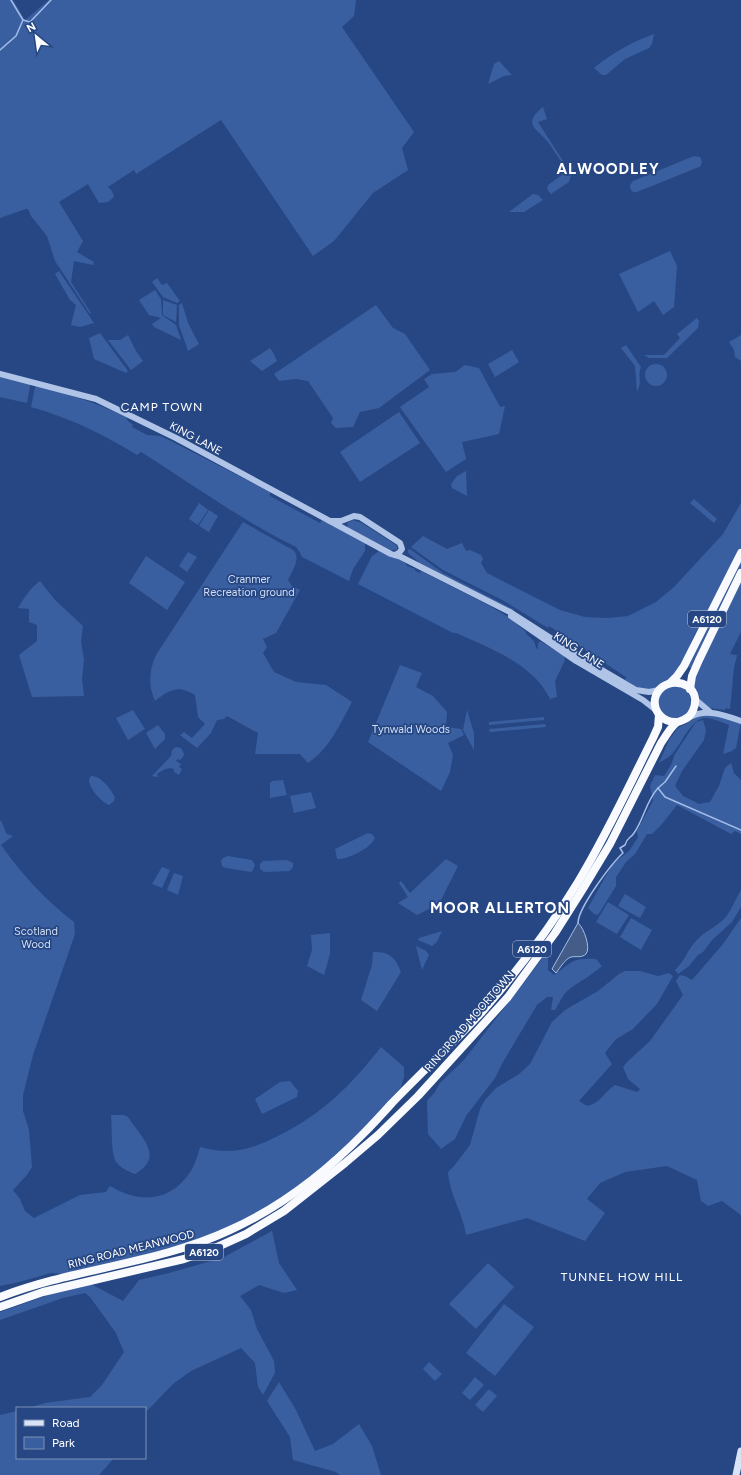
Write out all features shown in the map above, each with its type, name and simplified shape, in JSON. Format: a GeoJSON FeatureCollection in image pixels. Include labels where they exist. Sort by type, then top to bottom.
{"type":"FeatureCollection","features":[{"type":"Feature","properties":{"kind":"highway","name":"A6120"},"geometry":{"type":"LineString","coordinates":[[658,713],[655,700],[659,690],[670,683],[684,666],[741,553]]}},
{"type":"Feature","properties":{"kind":"highway","name":"A6120"},"geometry":{"type":"LineString","coordinates":[[690,689],[692,676],[698,660],[741,573]]}},
{"type":"Feature","properties":{"kind":"highway"},"geometry":{"type":"LineString","coordinates":[[658,713],[668,721],[677,722],[686,719],[694,710],[695,699],[690,689],[680,683],[670,683]]}},
{"type":"Feature","properties":{"kind":"highway","name":"RING ROAD MOORTOWN"},"geometry":{"type":"LineString","coordinates":[[392,1104],[482,1011],[525,958],[549,925],[578,882],[615,815],[658,727],[658,713]]}},
{"type":"Feature","properties":{"kind":"highway","name":"RING ROAD MOORTOWN"},"geometry":{"type":"LineString","coordinates":[[392,1122],[427,1087],[508,997],[550,939],[610,844],[662,743],[669,731],[677,722]]}},
{"type":"Feature","properties":{"kind":"highway","name":"RING ROAD MEANWOOD"},"geometry":{"type":"LineString","coordinates":[[0,1298],[43,1282],[182,1249],[211,1239],[252,1220],[276,1207],[307,1184],[364,1134],[392,1104]]}},
{"type":"Feature","properties":{"kind":"highway","name":"RING ROAD MEANWOOD"},"geometry":{"type":"LineString","coordinates":[[0,1307],[43,1292],[184,1258],[215,1248],[278,1215],[311,1191],[392,1122]]}},
{"type":"Feature","properties":{"kind":"main road"},"geometry":{"type":"LineString","coordinates":[[736,1475],[741,1452]]}},
{"type":"Feature","properties":{"kind":"street","name":"KING LANE"},"geometry":{"type":"LineString","coordinates":[[0,374],[96,399],[176,438],[330,522],[510,612],[584,660],[636,690],[648,692],[659,690]]}},
{"type":"Feature","properties":{"kind":"street"},"geometry":{"type":"LineString","coordinates":[[330,522],[354,516],[360,517],[394,537],[400,543],[410,562]]}},
{"type":"Feature","properties":{"kind":"street"},"geometry":{"type":"LineString","coordinates":[[345,519],[343,524],[346,530]]}},
{"type":"Feature","properties":{"kind":"street"},"geometry":{"type":"LineString","coordinates":[[395,555],[399,554],[402,549]]}},
{"type":"Feature","properties":{"kind":"street","name":"KING LANE"},"geometry":{"type":"LineString","coordinates":[[491,603],[576,661],[642,700],[658,713]]}},
{"type":"Feature","properties":{"kind":"street"},"geometry":{"type":"LineString","coordinates":[[695,699],[710,712]]}},
{"type":"Feature","properties":{"kind":"street"},"geometry":{"type":"LineString","coordinates":[[686,719],[694,714],[710,712],[741,721]]}},
{"type":"Feature","properties":{"kind":"green space"},"geometry":{"type":"Polygon","coordinates":[[[0,0],[13,0],[25,20],[49,0],[356,0],[354,16],[342,27],[414,132],[402,148],[408,170],[373,193],[334,241],[313,256],[221,120],[136,174],[134,170],[108,187],[112,191],[114,197],[108,202],[99,203],[88,184],[59,202],[83,241],[77,252],[94,262],[93,265],[74,261],[71,282],[91,313],[90,314],[55,261],[47,236],[31,216],[28,209],[0,218],[0,0]]]}},
{"type":"Feature","properties":{"kind":"green space"},"geometry":{"type":"Polygon","coordinates":[[[654,34],[652,44],[649,48],[625,59],[606,75],[602,75],[594,68],[622,48],[654,34]]]}},
{"type":"Feature","properties":{"kind":"green space"},"geometry":{"type":"Polygon","coordinates":[[[499,61],[512,75],[504,76],[488,84],[494,64],[499,61]]]}},
{"type":"Feature","properties":{"kind":"green space"},"geometry":{"type":"Polygon","coordinates":[[[543,107],[547,119],[538,122],[563,161],[561,161],[548,142],[533,126],[533,118],[543,107]]]}},
{"type":"Feature","properties":{"kind":"green space"},"geometry":{"type":"Polygon","coordinates":[[[694,156],[700,157],[702,160],[699,167],[637,192],[633,192],[631,190],[630,185],[633,181],[694,156]]]}},
{"type":"Feature","properties":{"kind":"green space"},"geometry":{"type":"Polygon","coordinates":[[[574,166],[569,182],[551,194],[547,189],[548,185],[574,166]]]}},
{"type":"Feature","properties":{"kind":"green space"},"geometry":{"type":"Polygon","coordinates":[[[533,194],[538,195],[543,200],[524,212],[509,212],[533,194]]]}},
{"type":"Feature","properties":{"kind":"green space"},"geometry":{"type":"Polygon","coordinates":[[[670,251],[677,266],[674,307],[663,315],[654,301],[638,312],[619,274],[670,251]]]}},
{"type":"Feature","properties":{"kind":"green space"},"geometry":{"type":"Polygon","coordinates":[[[59,271],[94,323],[80,327],[71,325],[76,305],[70,300],[55,274],[59,271]]]}},
{"type":"Feature","properties":{"kind":"green space"},"geometry":{"type":"Polygon","coordinates":[[[157,278],[162,285],[167,283],[180,301],[177,303],[163,297],[152,282],[157,278]]]}},
{"type":"Feature","properties":{"kind":"green space"},"geometry":{"type":"Polygon","coordinates":[[[155,290],[161,299],[162,315],[176,325],[181,340],[154,327],[152,324],[161,318],[149,315],[139,300],[155,290]]]}},
{"type":"Feature","properties":{"kind":"green space"},"geometry":{"type":"Polygon","coordinates":[[[163,300],[177,305],[176,322],[163,315],[163,300]]]}},
{"type":"Feature","properties":{"kind":"green space"},"geometry":{"type":"Polygon","coordinates":[[[182,303],[188,323],[199,344],[188,351],[179,325],[179,305],[182,303]]]}},
{"type":"Feature","properties":{"kind":"green space"},"geometry":{"type":"Polygon","coordinates":[[[376,305],[393,328],[405,334],[430,370],[379,408],[360,412],[353,427],[336,428],[331,423],[333,418],[308,381],[296,379],[279,381],[274,374],[376,305]]]}},
{"type":"Feature","properties":{"kind":"green space"},"geometry":{"type":"Polygon","coordinates":[[[697,318],[699,321],[698,328],[667,358],[649,358],[644,355],[665,354],[680,338],[677,334],[697,318]]]}},
{"type":"Feature","properties":{"kind":"green space"},"geometry":{"type":"Polygon","coordinates":[[[100,333],[128,371],[126,373],[94,359],[89,338],[100,333]]]}},
{"type":"Feature","properties":{"kind":"green space"},"geometry":{"type":"Polygon","coordinates":[[[128,335],[143,361],[131,370],[108,340],[120,340],[128,335]]]}},
{"type":"Feature","properties":{"kind":"green space"},"geometry":{"type":"Polygon","coordinates":[[[741,335],[741,361],[735,357],[734,350],[729,342],[741,335]]]}},
{"type":"Feature","properties":{"kind":"green space"},"geometry":{"type":"Polygon","coordinates":[[[626,345],[641,367],[640,385],[637,392],[635,366],[621,348],[626,345]]]}},
{"type":"Feature","properties":{"kind":"green space"},"geometry":{"type":"Polygon","coordinates":[[[270,348],[277,361],[262,371],[250,361],[270,348]]]}},
{"type":"Feature","properties":{"kind":"green space"},"geometry":{"type":"Polygon","coordinates":[[[512,350],[519,362],[495,377],[488,364],[512,350]]]}},
{"type":"Feature","properties":{"kind":"green space"},"geometry":{"type":"Polygon","coordinates":[[[656,364],[660,365],[666,371],[666,379],[660,385],[656,386],[652,385],[646,379],[645,375],[646,371],[652,365],[656,364]]]}},
{"type":"Feature","properties":{"kind":"green space"},"geometry":{"type":"Polygon","coordinates":[[[465,365],[479,368],[499,405],[501,407],[505,406],[499,434],[462,442],[466,459],[446,472],[400,407],[429,387],[424,379],[432,374],[455,372],[465,365]]]}},
{"type":"Feature","properties":{"kind":"green space"},"geometry":{"type":"Polygon","coordinates":[[[0,374],[31,381],[27,403],[0,397],[0,374]]]}},
{"type":"Feature","properties":{"kind":"green space"},"geometry":{"type":"Polygon","coordinates":[[[38,386],[83,399],[126,417],[133,425],[132,427],[147,435],[160,436],[169,440],[270,492],[270,496],[320,523],[322,520],[365,542],[365,551],[353,569],[349,581],[302,557],[296,547],[236,514],[141,452],[137,455],[86,427],[31,407],[35,387],[38,386]]]}},
{"type":"Feature","properties":{"kind":"green space"},"geometry":{"type":"Polygon","coordinates":[[[399,412],[420,443],[360,482],[340,452],[399,412]]]}},
{"type":"Feature","properties":{"kind":"green space"},"geometry":{"type":"Polygon","coordinates":[[[466,471],[467,496],[452,488],[451,484],[457,476],[466,471]]]}},
{"type":"Feature","properties":{"kind":"green space"},"geometry":{"type":"Polygon","coordinates":[[[694,499],[717,519],[714,523],[690,503],[694,499]]]}},
{"type":"Feature","properties":{"kind":"green space"},"geometry":{"type":"Polygon","coordinates":[[[199,503],[208,510],[198,525],[189,519],[199,503]]]}},
{"type":"Feature","properties":{"kind":"green space"},"geometry":{"type":"Polygon","coordinates":[[[741,503],[741,547],[705,619],[695,634],[689,650],[681,664],[665,683],[651,689],[636,687],[625,680],[626,677],[549,626],[548,628],[504,601],[443,570],[411,547],[423,536],[447,549],[462,543],[466,551],[470,550],[481,555],[483,559],[481,563],[487,573],[560,610],[585,617],[608,618],[628,616],[656,602],[674,587],[723,534],[741,503]]]}},
{"type":"Feature","properties":{"kind":"green space"},"geometry":{"type":"Polygon","coordinates":[[[209,510],[218,516],[209,532],[199,526],[209,510]]]}},
{"type":"Feature","properties":{"kind":"green space"},"geometry":{"type":"Polygon","coordinates":[[[353,520],[362,523],[393,543],[397,546],[397,550],[391,550],[348,528],[347,523],[353,520]]]}},
{"type":"Feature","properties":{"kind":"green space","name":"Cranmer Recreation ground"},"geometry":{"type":"Polygon","coordinates":[[[243,522],[293,550],[297,557],[288,580],[292,586],[300,590],[276,633],[263,639],[267,647],[263,653],[274,672],[296,682],[326,685],[352,702],[339,727],[328,743],[316,757],[308,763],[300,754],[255,754],[258,733],[227,716],[224,719],[217,720],[211,733],[197,748],[180,735],[184,732],[192,738],[205,724],[198,717],[195,695],[179,689],[169,691],[155,701],[151,689],[150,678],[156,655],[243,522]]]}},
{"type":"Feature","properties":{"kind":"green space"},"geometry":{"type":"Polygon","coordinates":[[[410,549],[443,573],[515,610],[514,611],[420,563],[408,553],[408,550],[410,549]]]}},
{"type":"Feature","properties":{"kind":"green space"},"geometry":{"type":"Polygon","coordinates":[[[379,551],[403,560],[407,566],[415,569],[415,571],[420,573],[421,571],[490,606],[510,618],[526,632],[526,634],[534,641],[536,648],[538,649],[538,644],[540,641],[564,656],[565,660],[555,681],[557,697],[550,699],[543,687],[533,676],[509,658],[456,633],[453,633],[358,584],[372,556],[379,551]]]}},
{"type":"Feature","properties":{"kind":"green space"},"geometry":{"type":"Polygon","coordinates":[[[188,552],[197,557],[187,572],[179,566],[188,552]]]}},
{"type":"Feature","properties":{"kind":"green space"},"geometry":{"type":"Polygon","coordinates":[[[146,556],[185,582],[167,610],[129,583],[146,556]]]}},
{"type":"Feature","properties":{"kind":"green space"},"geometry":{"type":"Polygon","coordinates":[[[741,559],[741,567],[692,669],[687,666],[741,559]]]}},
{"type":"Feature","properties":{"kind":"green space"},"geometry":{"type":"Polygon","coordinates":[[[40,581],[55,600],[83,626],[81,642],[84,659],[82,679],[84,696],[32,697],[19,655],[37,641],[37,625],[29,622],[29,609],[18,608],[30,590],[40,581]]]}},
{"type":"Feature","properties":{"kind":"green space"},"geometry":{"type":"Polygon","coordinates":[[[741,582],[741,632],[730,654],[737,655],[734,668],[730,709],[726,708],[725,710],[710,708],[700,699],[694,687],[694,677],[741,582]]]}},
{"type":"Feature","properties":{"kind":"green space","name":"Tynwald Woods"},"geometry":{"type":"Polygon","coordinates":[[[400,665],[422,673],[416,687],[433,696],[447,712],[446,727],[461,729],[464,735],[448,743],[453,755],[450,772],[441,791],[368,742],[400,665]]]}},
{"type":"Feature","properties":{"kind":"green space"},"geometry":{"type":"Polygon","coordinates":[[[672,686],[678,686],[688,693],[691,702],[690,708],[684,715],[678,718],[672,718],[662,711],[659,705],[659,699],[666,689],[672,686]]]}},
{"type":"Feature","properties":{"kind":"green space"},"geometry":{"type":"Polygon","coordinates":[[[133,710],[145,729],[128,740],[116,718],[133,710]]]}},
{"type":"Feature","properties":{"kind":"green space"},"geometry":{"type":"Polygon","coordinates":[[[467,710],[474,733],[474,750],[463,730],[467,710]]]}},
{"type":"Feature","properties":{"kind":"green space"},"geometry":{"type":"Polygon","coordinates":[[[710,712],[741,722],[736,748],[723,754],[729,725],[714,719],[705,718],[695,722],[672,754],[659,763],[669,740],[678,728],[686,724],[700,713],[710,712]]]}},
{"type":"Feature","properties":{"kind":"green space"},"geometry":{"type":"Polygon","coordinates":[[[544,717],[544,720],[489,725],[489,722],[544,717]]]}},
{"type":"Feature","properties":{"kind":"green space"},"geometry":{"type":"Polygon","coordinates":[[[703,720],[706,730],[704,740],[682,771],[675,786],[683,796],[699,804],[710,802],[719,786],[725,768],[731,763],[734,773],[741,780],[741,834],[735,831],[731,834],[677,805],[652,834],[647,834],[635,854],[626,862],[616,877],[616,886],[598,915],[594,914],[588,908],[612,865],[630,850],[638,837],[637,831],[653,801],[650,786],[655,775],[664,776],[671,765],[675,754],[696,722],[703,720]]]}},
{"type":"Feature","properties":{"kind":"green space"},"geometry":{"type":"Polygon","coordinates":[[[545,724],[546,727],[490,732],[489,729],[545,724]]]}},
{"type":"Feature","properties":{"kind":"green space"},"geometry":{"type":"Polygon","coordinates":[[[158,725],[165,734],[165,739],[155,749],[146,733],[158,725]]]}},
{"type":"Feature","properties":{"kind":"green space"},"geometry":{"type":"Polygon","coordinates":[[[176,747],[181,748],[184,754],[180,760],[177,759],[176,761],[181,764],[179,767],[182,769],[179,775],[174,772],[174,769],[169,768],[157,774],[158,777],[152,776],[171,756],[172,750],[176,747]]]}},
{"type":"Feature","properties":{"kind":"green space"},"geometry":{"type":"Polygon","coordinates":[[[91,776],[102,780],[111,791],[115,798],[109,805],[102,801],[93,790],[89,782],[91,776]]]}},
{"type":"Feature","properties":{"kind":"green space"},"geometry":{"type":"Polygon","coordinates":[[[283,780],[287,795],[270,798],[270,783],[272,781],[283,780]]]}},
{"type":"Feature","properties":{"kind":"green space"},"geometry":{"type":"Polygon","coordinates":[[[311,792],[316,808],[294,813],[290,796],[311,792]]]}},
{"type":"Feature","properties":{"kind":"green space","name":"Scotland Wood"},"geometry":{"type":"Polygon","coordinates":[[[0,820],[7,834],[13,836],[1,845],[34,886],[74,922],[75,934],[33,1055],[23,1095],[23,1111],[29,1130],[32,1167],[27,1175],[13,1190],[20,1199],[25,1211],[34,1218],[80,1195],[106,1192],[110,1186],[132,1196],[154,1197],[164,1194],[174,1189],[191,1171],[200,1147],[222,1151],[242,1150],[280,1135],[310,1117],[336,1097],[381,1047],[404,1067],[404,1077],[401,1087],[364,1128],[307,1184],[211,1239],[74,1275],[51,1273],[0,1286],[0,820]]]}},
{"type":"Feature","properties":{"kind":"green space"},"geometry":{"type":"Polygon","coordinates":[[[368,833],[372,834],[375,838],[369,846],[347,858],[337,859],[335,849],[368,833]]]}},
{"type":"Feature","properties":{"kind":"green space"},"geometry":{"type":"Polygon","coordinates":[[[228,856],[252,860],[255,865],[253,870],[251,872],[222,866],[221,861],[223,858],[228,856]]]}},
{"type":"Feature","properties":{"kind":"green space"},"geometry":{"type":"Polygon","coordinates":[[[446,859],[458,866],[439,904],[417,915],[398,903],[408,897],[399,883],[401,881],[410,893],[446,859]]]}},
{"type":"Feature","properties":{"kind":"green space"},"geometry":{"type":"Polygon","coordinates":[[[287,860],[293,863],[293,867],[290,871],[264,872],[260,869],[260,864],[263,861],[287,860]]]}},
{"type":"Feature","properties":{"kind":"green space"},"geometry":{"type":"Polygon","coordinates":[[[162,867],[170,870],[162,888],[152,884],[162,867]]]}},
{"type":"Feature","properties":{"kind":"green space"},"geometry":{"type":"Polygon","coordinates":[[[174,873],[183,876],[178,895],[167,890],[174,873]]]}},
{"type":"Feature","properties":{"kind":"green space"},"geometry":{"type":"Polygon","coordinates":[[[741,890],[741,907],[732,922],[712,940],[703,952],[698,955],[689,966],[678,974],[675,970],[681,964],[692,945],[702,935],[719,924],[726,917],[741,890]]]}},
{"type":"Feature","properties":{"kind":"green space"},"geometry":{"type":"Polygon","coordinates":[[[625,894],[646,907],[640,918],[618,906],[625,894]]]}},
{"type":"Feature","properties":{"kind":"green space"},"geometry":{"type":"Polygon","coordinates":[[[608,902],[629,915],[617,934],[596,922],[608,902]]]}},
{"type":"Feature","properties":{"kind":"green space"},"geometry":{"type":"Polygon","coordinates":[[[631,918],[652,930],[641,950],[620,937],[631,918]]]}},
{"type":"Feature","properties":{"kind":"green space"},"geometry":{"type":"Polygon","coordinates":[[[741,918],[741,1215],[722,1201],[708,1206],[701,1201],[697,1180],[667,1166],[625,1172],[600,1183],[587,1199],[605,1213],[585,1241],[527,1218],[466,1235],[451,1188],[448,1172],[470,1145],[480,1109],[485,1100],[496,1088],[519,1074],[530,1064],[552,1022],[565,1010],[598,991],[625,971],[640,971],[658,976],[669,973],[673,976],[657,1004],[633,1029],[616,1039],[605,1053],[612,1064],[579,1101],[587,1106],[592,1105],[615,1085],[637,1092],[640,1089],[628,1079],[623,1067],[650,1041],[683,995],[676,981],[680,975],[692,980],[723,944],[741,918]]]}},
{"type":"Feature","properties":{"kind":"green space"},"geometry":{"type":"Polygon","coordinates":[[[442,931],[437,942],[432,946],[418,940],[419,938],[442,931]]]}},
{"type":"Feature","properties":{"kind":"green space"},"geometry":{"type":"Polygon","coordinates":[[[330,933],[330,954],[324,975],[307,966],[312,950],[311,935],[330,933]]]}},
{"type":"Feature","properties":{"kind":"green space"},"geometry":{"type":"Polygon","coordinates":[[[416,946],[426,951],[429,955],[422,970],[416,946]]]}},
{"type":"Feature","properties":{"kind":"green space"},"geometry":{"type":"Polygon","coordinates":[[[373,952],[384,953],[391,956],[401,972],[377,1011],[361,1000],[372,965],[373,952]]]}},
{"type":"Feature","properties":{"kind":"green space"},"geometry":{"type":"Polygon","coordinates":[[[544,956],[548,959],[548,970],[554,975],[569,964],[582,959],[596,959],[602,966],[567,991],[555,1010],[551,1010],[553,997],[547,997],[537,1005],[495,1078],[466,1116],[455,1139],[441,1149],[428,1134],[427,1101],[435,1092],[440,1083],[464,1060],[544,956]]]}},
{"type":"Feature","properties":{"kind":"green space"},"geometry":{"type":"Polygon","coordinates":[[[290,1081],[298,1091],[297,1097],[262,1114],[255,1099],[280,1082],[290,1081]]]}},
{"type":"Feature","properties":{"kind":"green space"},"geometry":{"type":"Polygon","coordinates":[[[111,1115],[124,1115],[128,1117],[148,1146],[150,1154],[149,1161],[135,1174],[122,1168],[115,1160],[112,1147],[111,1115]]]}},
{"type":"Feature","properties":{"kind":"green space"},"geometry":{"type":"Polygon","coordinates":[[[272,1231],[279,1263],[297,1290],[284,1293],[259,1285],[240,1296],[251,1310],[257,1329],[274,1361],[275,1373],[263,1395],[258,1387],[255,1363],[241,1348],[191,1371],[173,1384],[146,1412],[146,1407],[31,1407],[45,1403],[90,1397],[102,1385],[124,1352],[116,1333],[90,1297],[85,1293],[63,1298],[0,1320],[0,1312],[51,1294],[91,1284],[123,1301],[139,1280],[222,1258],[272,1231]]]}},
{"type":"Feature","properties":{"kind":"green space"},"geometry":{"type":"Polygon","coordinates":[[[488,1263],[514,1287],[476,1329],[449,1304],[488,1263]]]}},
{"type":"Feature","properties":{"kind":"green space"},"geometry":{"type":"Polygon","coordinates":[[[504,1304],[534,1327],[495,1376],[466,1353],[504,1304]]]}},
{"type":"Feature","properties":{"kind":"green space"},"geometry":{"type":"Polygon","coordinates":[[[429,1362],[442,1374],[435,1381],[423,1369],[429,1362]]]}},
{"type":"Feature","properties":{"kind":"green space"},"geometry":{"type":"Polygon","coordinates":[[[475,1377],[484,1385],[470,1400],[462,1393],[475,1377]]]}},
{"type":"Feature","properties":{"kind":"green space"},"geometry":{"type":"Polygon","coordinates":[[[279,1382],[296,1410],[315,1451],[333,1444],[359,1424],[372,1446],[381,1475],[340,1475],[336,1472],[293,1460],[290,1437],[267,1401],[279,1382]]]}},
{"type":"Feature","properties":{"kind":"green space"},"geometry":{"type":"Polygon","coordinates":[[[489,1389],[497,1396],[483,1412],[475,1405],[489,1389]]]}},
{"type":"Feature","properties":{"kind":"green space"},"geometry":{"type":"Polygon","coordinates":[[[16,1411],[16,1459],[113,1459],[99,1475],[0,1475],[0,1415],[16,1411]]]}},
{"type":"Feature","properties":{"kind":"shaded area"},"geometry":{"type":"Polygon","coordinates":[[[578,923],[586,938],[588,947],[586,954],[583,956],[569,958],[556,973],[552,969],[578,923]]]}},
{"type":"Feature","properties":{"kind":"waterway"},"geometry":{"type":"LineString","coordinates":[[11,0],[23,20],[30,22],[51,0]]}},
{"type":"Feature","properties":{"kind":"waterway"},"geometry":{"type":"LineString","coordinates":[[0,50],[16,36],[23,20]]}},
{"type":"Feature","properties":{"kind":"waterway"},"geometry":{"type":"LineString","coordinates":[[658,788],[665,782],[676,766]]}},
{"type":"Feature","properties":{"kind":"waterway"},"geometry":{"type":"LineString","coordinates":[[578,923],[583,907],[603,876],[623,853],[620,848],[625,845],[634,833],[658,788],[665,797],[741,830]]}},
{"type":"Feature","properties":{"kind":"district","name":"ALWOODLEY"},"geometry":{"type":"Point","coordinates":[608,169]}},
{"type":"Feature","properties":{"kind":"district","name":"CAMP TOWN"},"geometry":{"type":"Point","coordinates":[162,407]}},
{"type":"Feature","properties":{"kind":"district","name":"MOOR ALLERTON"},"geometry":{"type":"Point","coordinates":[500,908]}},
{"type":"Feature","properties":{"kind":"district","name":"TUNNEL HOW HILL"},"geometry":{"type":"Point","coordinates":[622,1277]}}]}
